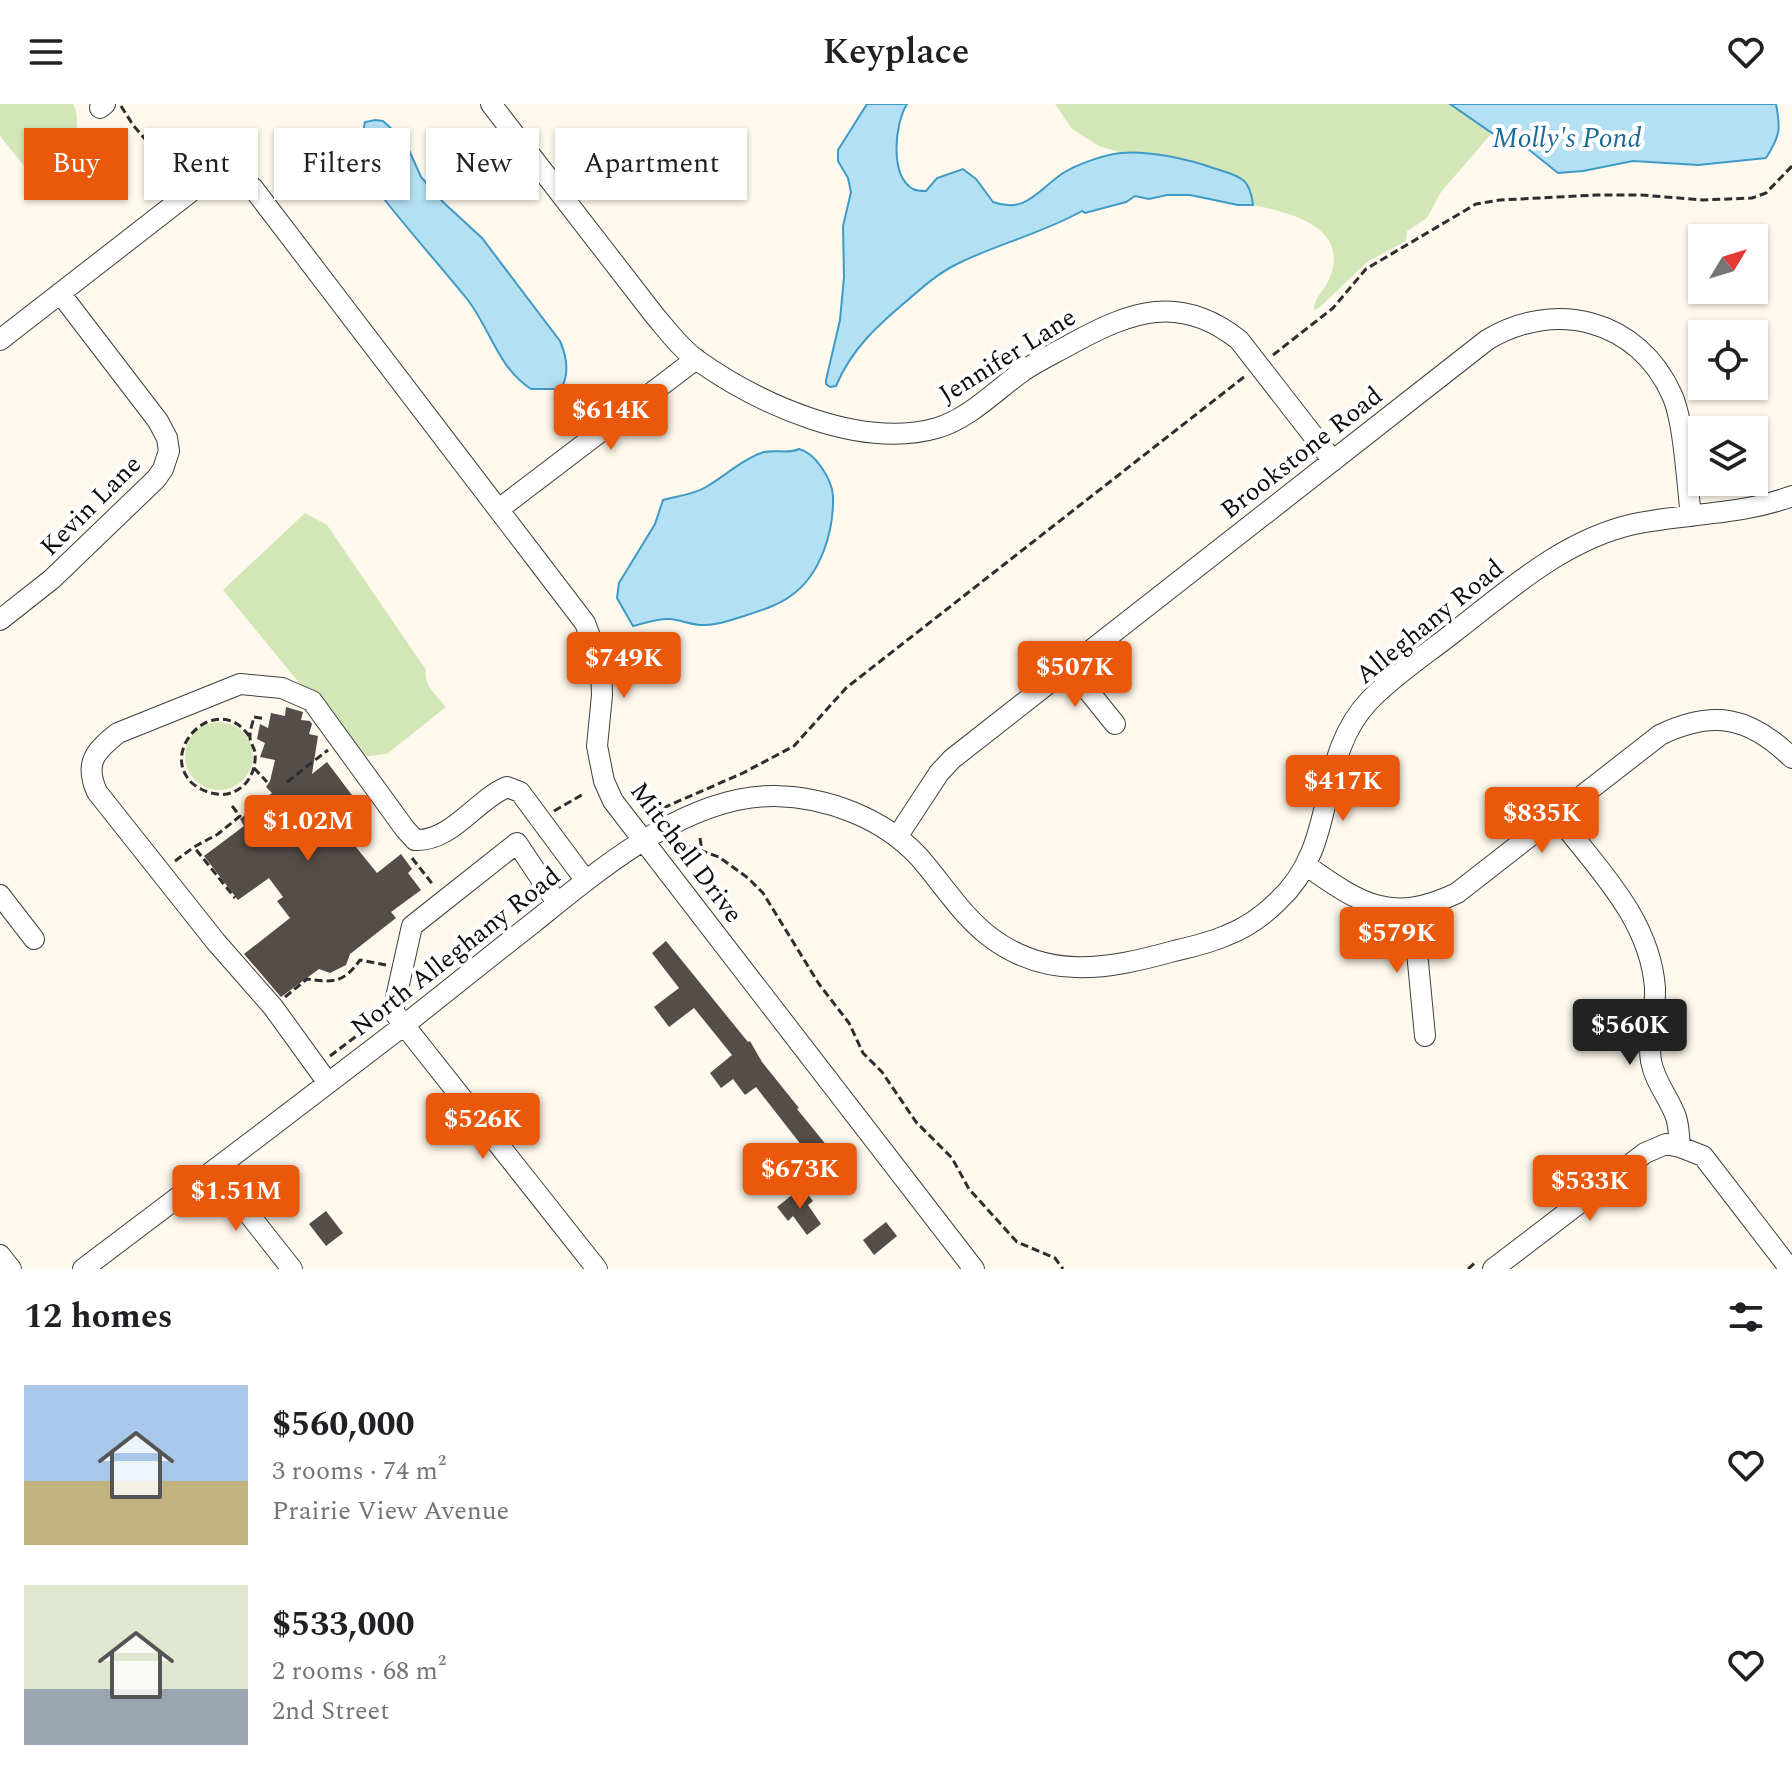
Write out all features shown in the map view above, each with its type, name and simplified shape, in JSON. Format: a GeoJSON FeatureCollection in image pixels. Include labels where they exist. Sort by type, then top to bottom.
{"type":"FeatureCollection","features":[{"type":"Feature","properties":{"kind":"street","name":"Jennifer Lane"},"geometry":{"type":"LineString","coordinates":[[491,104],[655,316],[696,359],[774,405],[849,429],[881,434],[907,434],[937,428],[961,418],[1026,369],[1081,339],[1138,314],[1159,310],[1183,311],[1224,328],[1239,340],[1333,461]]}},
{"type":"Feature","properties":{"kind":"street","name":"Mitchell Drive"},"geometry":{"type":"LineString","coordinates":[[60,293],[202,183],[230,176],[253,188],[585,623],[601,666],[602,695],[597,746],[604,781],[613,801],[655,828],[974,1269]]}},
{"type":"Feature","properties":{"kind":"street"},"geometry":{"type":"LineString","coordinates":[[0,340],[60,293]]}},
{"type":"Feature","properties":{"kind":"street","name":"Kevin Lane"},"geometry":{"type":"LineString","coordinates":[[0,620],[84,550],[156,479],[168,458],[168,443],[158,421],[60,293]]}},
{"type":"Feature","properties":{"kind":"street","name":"Brookstone Road"},"geometry":{"type":"LineString","coordinates":[[897,837],[939,773],[952,759],[1487,340],[1510,326],[1539,319],[1564,318],[1589,322],[1612,330],[1637,347],[1654,366],[1672,395],[1691,516]]}},
{"type":"Feature","properties":{"kind":"street"},"geometry":{"type":"LineString","coordinates":[[499,509],[696,359]]}},
{"type":"Feature","properties":{"kind":"street","name":"Alleghany Road"},"geometry":{"type":"LineString","coordinates":[[897,837],[915,852],[991,938],[1020,954],[1048,964],[1104,968],[1230,934],[1263,916],[1292,888],[1307,866],[1341,743],[1353,720],[1383,687],[1543,564],[1592,537],[1634,524],[1759,507],[1792,496]]}},
{"type":"Feature","properties":{"kind":"street"},"geometry":{"type":"LineString","coordinates":[[1069,667],[1115,724]]}},
{"type":"Feature","properties":{"kind":"street"},"geometry":{"type":"LineString","coordinates":[[322,1074],[273,1007],[216,942],[97,792],[90,777],[92,762],[102,746],[118,733],[240,684],[282,688],[312,701],[415,840],[427,840],[454,825],[485,798],[507,787],[520,792],[586,881]]}},
{"type":"Feature","properties":{"kind":"street"},"geometry":{"type":"LineString","coordinates":[[1307,866],[1371,905],[1413,910],[1433,905],[1457,893],[1660,735],[1694,721],[1712,719],[1753,727],[1771,738],[1792,758]]}},
{"type":"Feature","properties":{"kind":"street","name":"North Alleghany Road"},"geometry":{"type":"LineString","coordinates":[[83,1269],[214,1170],[322,1074],[404,1025],[655,828],[724,802],[771,796],[802,797],[850,810],[897,837]]}},
{"type":"Feature","properties":{"kind":"street"},"geometry":{"type":"LineString","coordinates":[[1557,816],[1627,906],[1641,929],[1651,959],[1655,990],[1651,1060],[1656,1079],[1676,1116],[1680,1147]]}},
{"type":"Feature","properties":{"kind":"street"},"geometry":{"type":"LineString","coordinates":[[557,903],[517,843],[412,926],[393,1011],[597,1269]]}},
{"type":"Feature","properties":{"kind":"street"},"geometry":{"type":"LineString","coordinates":[[0,895],[34,939]]}},
{"type":"Feature","properties":{"kind":"street"},"geometry":{"type":"LineString","coordinates":[[1413,910],[1425,1036]]}},
{"type":"Feature","properties":{"kind":"street"},"geometry":{"type":"LineString","coordinates":[[1493,1269],[1645,1153],[1666,1144],[1703,1156],[1790,1269]]}},
{"type":"Feature","properties":{"kind":"street"},"geometry":{"type":"LineString","coordinates":[[214,1170],[292,1269]]}},
{"type":"Feature","properties":{"kind":"street"},"geometry":{"type":"LineString","coordinates":[[0,1255],[11,1269]]}},
{"type":"Feature","properties":{"kind":"path"},"geometry":{"type":"LineString","coordinates":[[107,105],[144,141]]}},
{"type":"Feature","properties":{"kind":"path"},"geometry":{"type":"LineString","coordinates":[[1063,1269],[1055,1258],[1020,1245],[966,1185],[952,1158],[925,1134],[882,1072],[863,1053],[849,1023],[819,984],[763,893],[733,866],[667,839],[655,828],[743,773],[794,746],[846,688],[1333,308],[1372,264],[1476,204],[1596,195],[1703,200],[1752,198],[1766,193],[1792,166]]}},
{"type":"Feature","properties":{"kind":"path"},"geometry":{"type":"LineString","coordinates":[[249,736],[254,717],[266,719]]}},
{"type":"Feature","properties":{"kind":"path"},"geometry":{"type":"LineString","coordinates":[[223,719],[238,724],[249,736],[255,751],[254,768],[245,785],[232,793],[220,795],[194,785],[186,775],[183,764],[185,743],[192,732],[204,723],[223,719]]}},
{"type":"Feature","properties":{"kind":"path"},"geometry":{"type":"LineString","coordinates":[[254,768],[267,782]]}},
{"type":"Feature","properties":{"kind":"path"},"geometry":{"type":"LineString","coordinates":[[160,872],[240,816],[232,806]]}},
{"type":"Feature","properties":{"kind":"path"},"geometry":{"type":"LineString","coordinates":[[218,834],[222,841]]}},
{"type":"Feature","properties":{"kind":"path"},"geometry":{"type":"LineString","coordinates":[[700,838],[702,851]]}},
{"type":"Feature","properties":{"kind":"path"},"geometry":{"type":"LineString","coordinates":[[194,847],[235,898]]}},
{"type":"Feature","properties":{"kind":"path"},"geometry":{"type":"LineString","coordinates":[[405,850],[439,892]]}},
{"type":"Feature","properties":{"kind":"path"},"geometry":{"type":"LineString","coordinates":[[273,1007],[307,979],[335,982],[350,973],[360,960],[390,966]]}},
{"type":"Feature","properties":{"kind":"path"},"geometry":{"type":"LineString","coordinates":[[322,1074],[381,1018]]}},
{"type":"Feature","properties":{"kind":"green space"},"geometry":{"type":"Polygon","coordinates":[[[0,104],[73,104],[77,128],[24,128],[24,166],[0,136],[0,104]]]}},
{"type":"Feature","properties":{"kind":"green space"},"geometry":{"type":"Polygon","coordinates":[[[1055,104],[1450,104],[1492,133],[1441,192],[1427,218],[1407,231],[1406,241],[1367,262],[1314,310],[1330,277],[1334,260],[1331,245],[1312,224],[1283,212],[1253,205],[1251,190],[1243,178],[1188,159],[1123,153],[1099,146],[1072,129],[1055,104]]]}},
{"type":"Feature","properties":{"kind":"green space"},"geometry":{"type":"Polygon","coordinates":[[[305,513],[327,525],[426,670],[429,685],[446,707],[387,754],[360,757],[223,590],[305,513]]]}},
{"type":"Feature","properties":{"kind":"green space"},"geometry":{"type":"Polygon","coordinates":[[[219,722],[243,732],[253,756],[243,780],[219,790],[195,780],[185,756],[195,732],[219,722]]]}},
{"type":"Feature","properties":{"kind":"water"},"geometry":{"type":"Polygon","coordinates":[[[867,104],[907,104],[897,136],[897,161],[905,182],[916,190],[926,191],[937,178],[963,169],[976,179],[993,202],[1014,205],[1023,203],[1063,173],[1083,163],[1131,152],[1192,161],[1236,176],[1249,188],[1253,205],[1190,195],[1149,199],[1135,196],[1126,202],[1085,213],[1082,211],[974,256],[939,275],[887,318],[858,349],[836,386],[830,387],[826,380],[840,320],[844,277],[843,226],[851,192],[848,178],[838,161],[838,150],[867,104]]]}},
{"type":"Feature","properties":{"kind":"water","name":"Molly's Pond"},"geometry":{"type":"Polygon","coordinates":[[[1450,104],[1776,104],[1779,126],[1777,138],[1766,158],[1698,165],[1633,161],[1558,173],[1523,145],[1492,133],[1450,104]]]}},
{"type":"Feature","properties":{"kind":"water"},"geometry":{"type":"Polygon","coordinates":[[[383,121],[391,128],[364,128],[365,122],[383,121]]]}},
{"type":"Feature","properties":{"kind":"water"},"geometry":{"type":"Polygon","coordinates":[[[410,152],[426,183],[426,200],[441,200],[482,238],[560,341],[566,365],[566,377],[561,389],[531,389],[510,370],[467,299],[385,200],[410,200],[410,152]]]}},
{"type":"Feature","properties":{"kind":"water"},"geometry":{"type":"Polygon","coordinates":[[[799,449],[822,468],[833,496],[824,551],[802,586],[776,604],[722,623],[701,625],[665,619],[633,626],[617,598],[619,583],[655,524],[663,500],[701,490],[761,453],[799,449]]]}},
{"type":"Feature","properties":{"kind":"building"},"geometry":{"type":"Polygon","coordinates":[[[286,707],[303,712],[301,720],[312,724],[309,734],[318,736],[312,774],[327,762],[361,807],[338,825],[377,873],[401,854],[412,869],[408,873],[421,890],[391,912],[396,918],[350,954],[346,965],[330,973],[319,969],[281,997],[244,954],[290,918],[277,901],[283,897],[269,878],[238,900],[204,856],[244,826],[240,819],[272,793],[266,787],[275,760],[260,757],[265,743],[257,739],[260,724],[268,728],[271,713],[285,716],[286,707]]]}},
{"type":"Feature","properties":{"kind":"building"},"geometry":{"type":"Polygon","coordinates":[[[666,941],[750,1041],[797,1109],[841,1163],[817,1182],[805,1167],[813,1160],[756,1087],[745,1095],[733,1079],[721,1088],[710,1073],[732,1055],[694,1008],[669,1027],[654,1007],[679,988],[652,953],[666,941]]]}},
{"type":"Feature","properties":{"kind":"building"},"geometry":{"type":"Polygon","coordinates":[[[802,1187],[813,1201],[808,1205],[821,1224],[807,1235],[793,1216],[788,1221],[777,1207],[802,1187]]]}},
{"type":"Feature","properties":{"kind":"building"},"geometry":{"type":"Polygon","coordinates":[[[326,1211],[343,1233],[326,1246],[309,1224],[326,1211]]]}},
{"type":"Feature","properties":{"kind":"building"},"geometry":{"type":"Polygon","coordinates":[[[886,1222],[897,1236],[874,1255],[863,1240],[886,1222]]]}}]}
